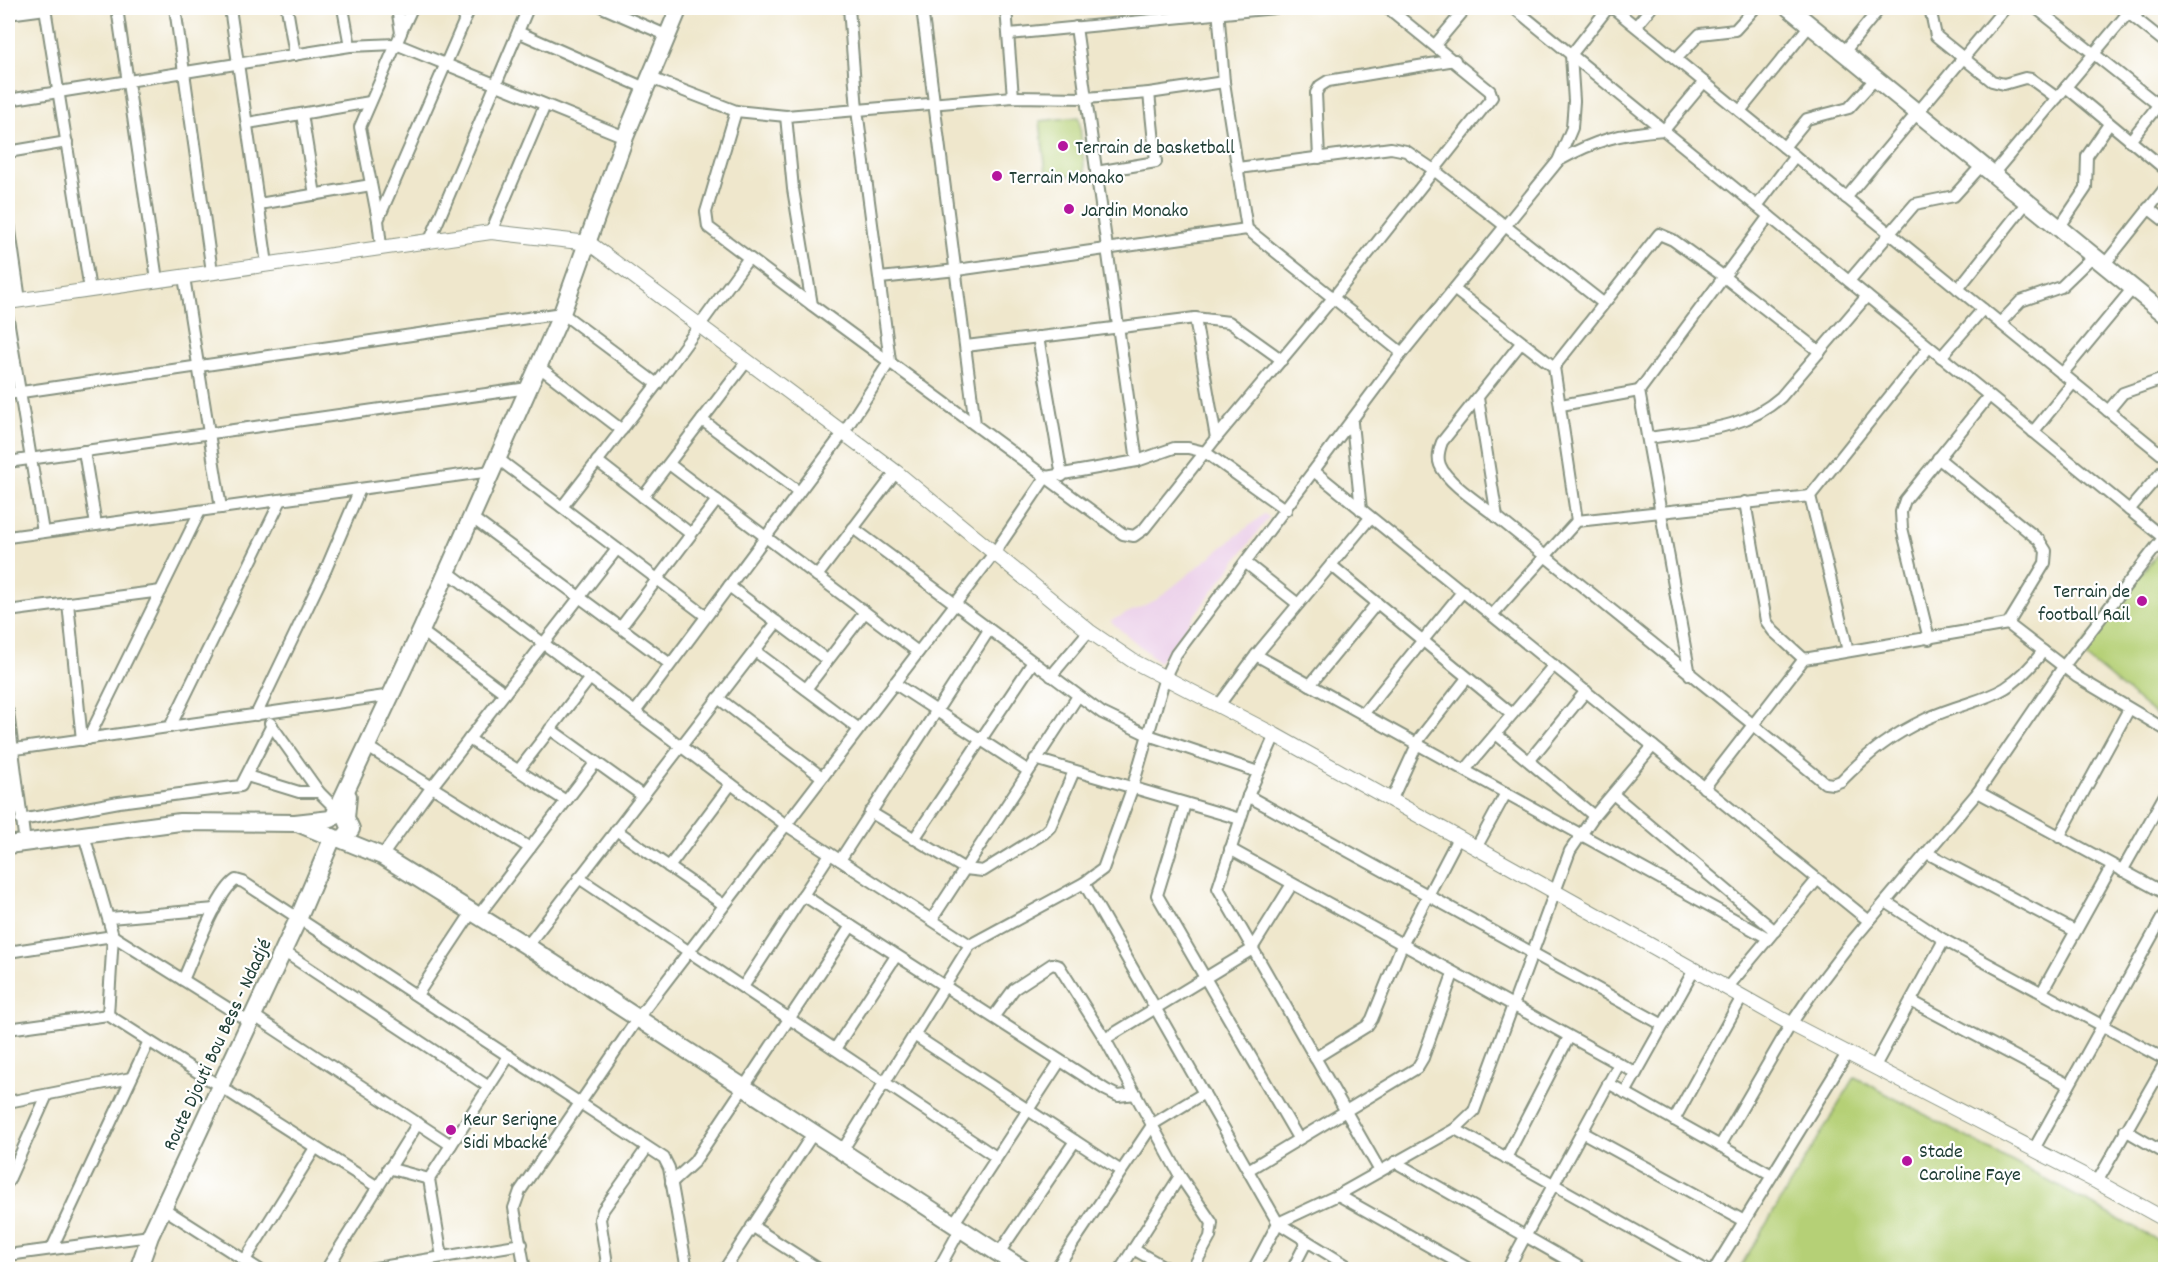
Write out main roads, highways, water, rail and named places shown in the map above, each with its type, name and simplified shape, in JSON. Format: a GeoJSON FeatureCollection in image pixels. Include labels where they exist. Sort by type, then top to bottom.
{"type":"FeatureCollection","features":[{"type":"Feature","properties":{"kind":"main road","name":"Route Djouti Bou Bess - Ndadjé"},"geometry":{"type":"LineString","coordinates":[[138,1269],[150,1236],[299,916],[338,825],[350,783],[366,746],[448,572],[562,314],[646,82],[679,8]]}},
{"type":"Feature","properties":{"kind":"main road"},"geometry":{"type":"LineString","coordinates":[[1789,8],[2166,315]]}},
{"type":"Feature","properties":{"kind":"main road"},"geometry":{"type":"LineString","coordinates":[[8,845],[180,822],[338,825],[376,852],[527,946],[1024,1269]]}},
{"type":"Feature","properties":{"kind":"place","name":"Terrain de basketball"},"geometry":{"type":"Point","coordinates":[1063,146]}},
{"type":"Feature","properties":{"kind":"place","name":"Terrain Monako"},"geometry":{"type":"Point","coordinates":[997,176]}},
{"type":"Feature","properties":{"kind":"place","name":"Jardin Monako"},"geometry":{"type":"Point","coordinates":[1069,209]}},
{"type":"Feature","properties":{"kind":"place","name":"Terrain de football Rail"},"geometry":{"type":"Point","coordinates":[2142,601]}},
{"type":"Feature","properties":{"kind":"place","name":"Keur Serigne Sidi Mbacké"},"geometry":{"type":"Point","coordinates":[451,1130]}},
{"type":"Feature","properties":{"kind":"place","name":"Stade Caroline Faye"},"geometry":{"type":"Point","coordinates":[1907,1161]}}]}
